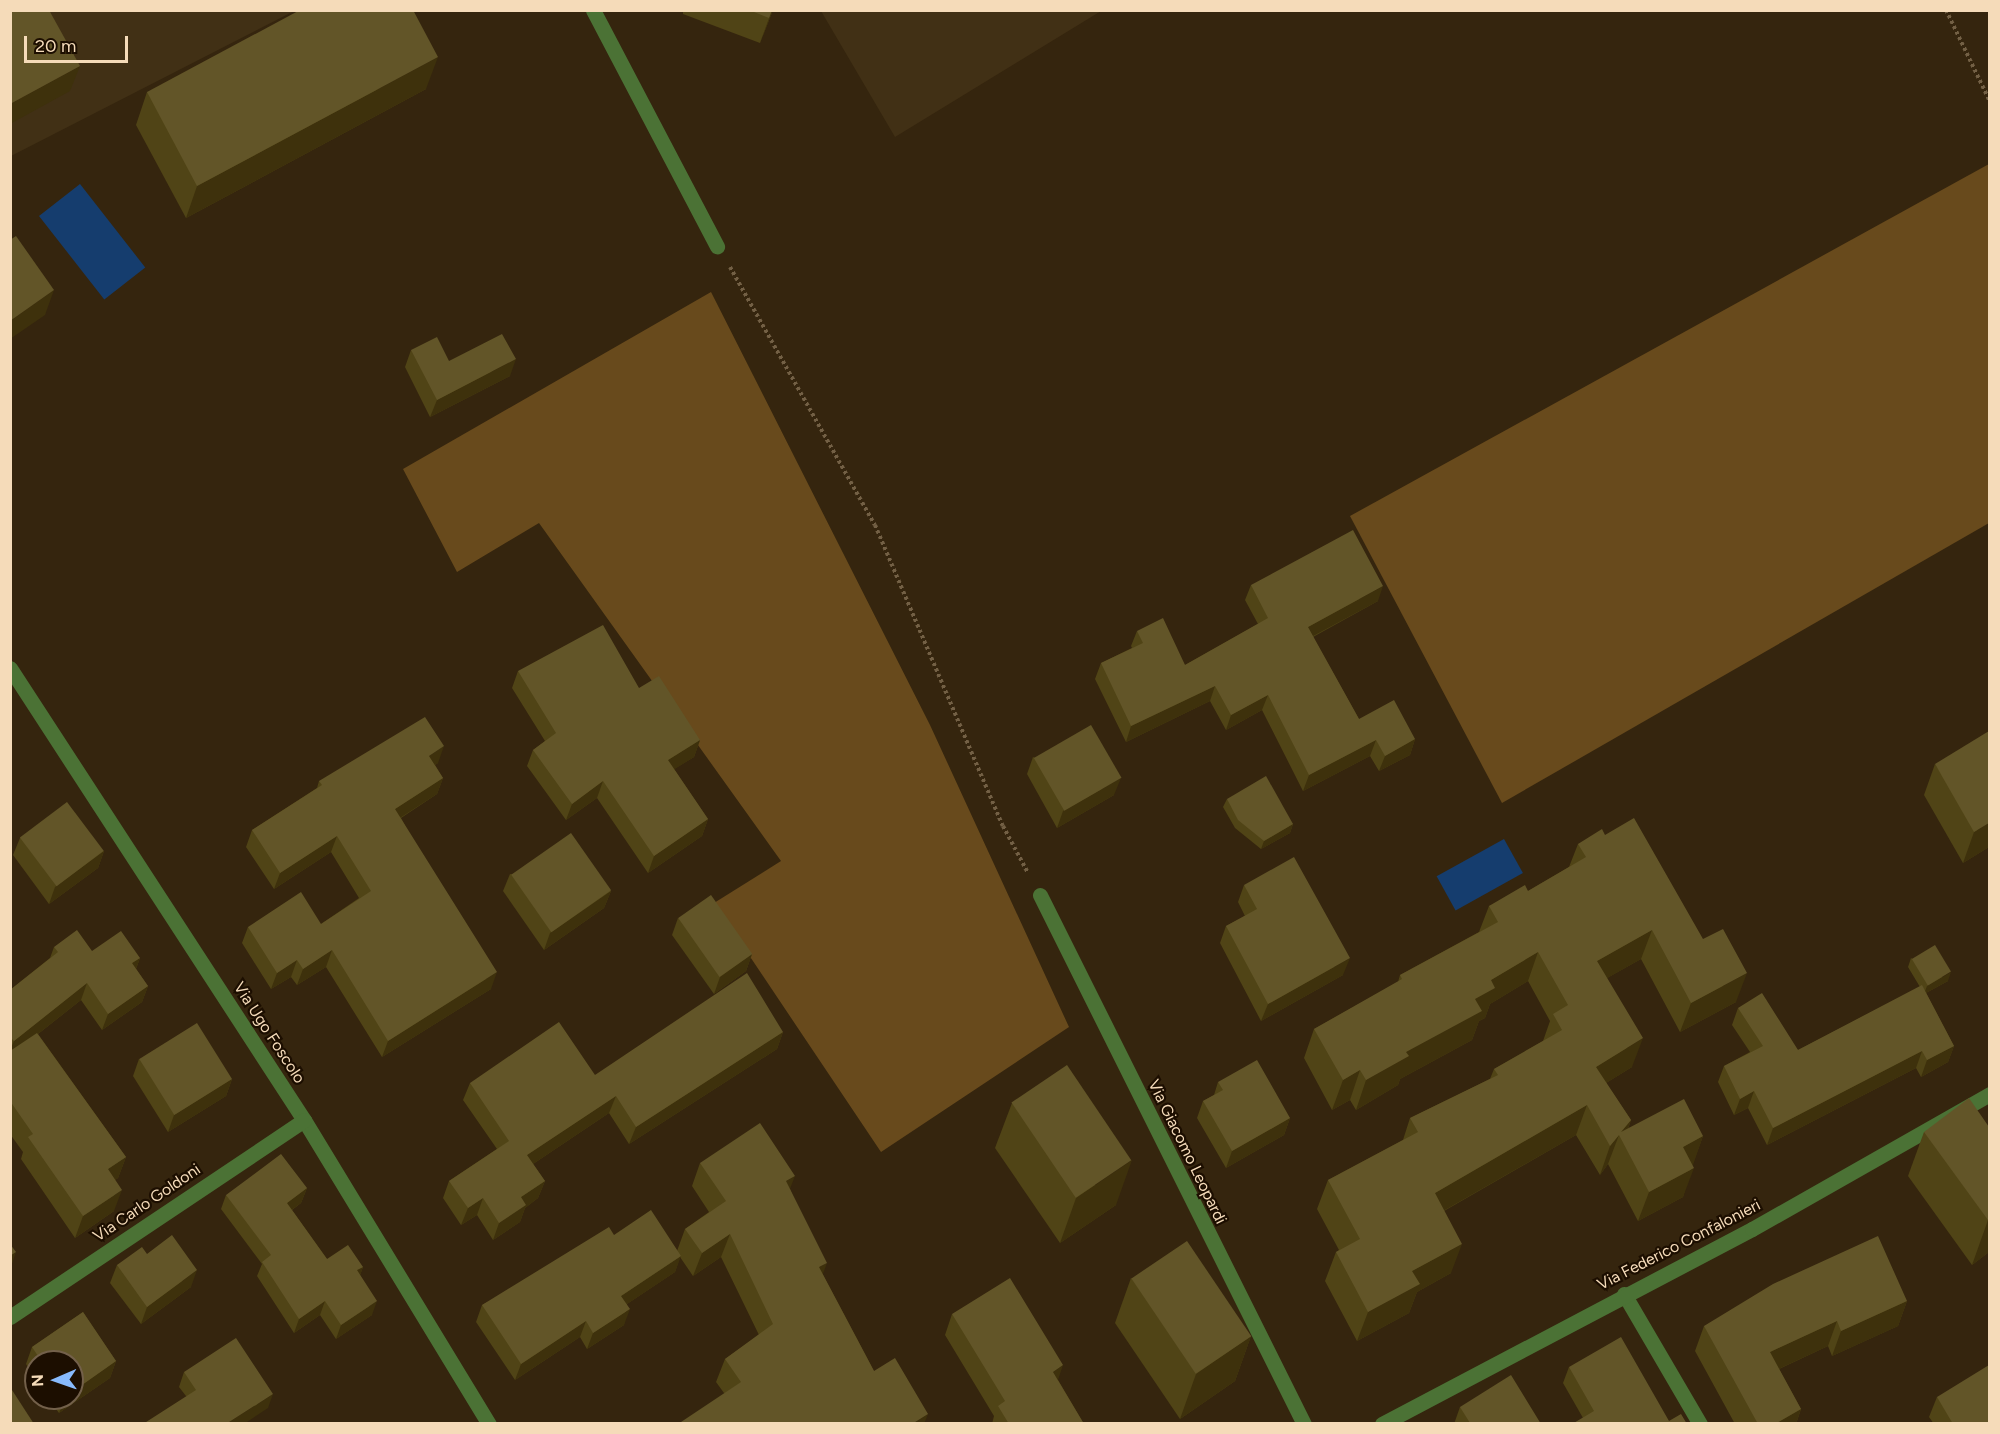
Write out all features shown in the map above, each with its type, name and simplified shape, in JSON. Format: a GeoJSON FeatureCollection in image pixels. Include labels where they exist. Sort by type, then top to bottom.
{"type":"FeatureCollection","features":[{"type":"Feature","properties":{"kind":"street"},"geometry":{"type":"LineString","coordinates":[[592,10],[717,246]]}},
{"type":"Feature","properties":{"kind":"street","name":"Via Ugo Foscolo"},"geometry":{"type":"LineString","coordinates":[[10,668],[304,1120],[489,1424]]}},
{"type":"Feature","properties":{"kind":"street","name":"Via Giacomo Leopardi"},"geometry":{"type":"LineString","coordinates":[[1040,895],[1304,1424]]}},
{"type":"Feature","properties":{"kind":"street","name":"Via Federico Confalonieri"},"geometry":{"type":"LineString","coordinates":[[1382,1424],[1624,1294],[1752,1229],[1989,1094]]}},
{"type":"Feature","properties":{"kind":"street","name":"Via Carlo Goldoni"},"geometry":{"type":"LineString","coordinates":[[10,1317],[304,1120]]}},
{"type":"Feature","properties":{"kind":"street"},"geometry":{"type":"LineString","coordinates":[[1624,1294],[1700,1424]]}},
{"type":"Feature","properties":{"kind":"path"},"geometry":{"type":"LineString","coordinates":[[1946,10],[1989,102]]}},
{"type":"Feature","properties":{"kind":"path"},"geometry":{"type":"LineString","coordinates":[[717,246],[875,525],[1003,826],[1040,895]]}},
{"type":"Feature","properties":{"kind":"shaded area"},"geometry":{"type":"Polygon","coordinates":[[[11,11],[294,11],[11,156],[11,11]]]}},
{"type":"Feature","properties":{"kind":"shaded area"},"geometry":{"type":"Polygon","coordinates":[[[821,11],[1101,11],[895,137],[821,11]]]}},
{"type":"Feature","properties":{"kind":"shaded area"},"geometry":{"type":"Polygon","coordinates":[[[1989,164],[1989,523],[1502,803],[1350,516],[1989,164]]]}},
{"type":"Feature","properties":{"kind":"shaded area"},"geometry":{"type":"Polygon","coordinates":[[[711,292],[930,725],[1069,1027],[881,1152],[714,903],[781,861],[539,523],[457,572],[403,469],[711,292]]]}},
{"type":"Feature","properties":{"kind":"water"},"geometry":{"type":"Polygon","coordinates":[[[80,184],[145,268],[104,300],[39,216],[80,184]]]}},
{"type":"Feature","properties":{"kind":"water"},"geometry":{"type":"Polygon","coordinates":[[[1504,839],[1523,873],[1456,910],[1437,876],[1504,839]]]}},
{"type":"Feature","properties":{"kind":"building"},"geometry":{"type":"Polygon","coordinates":[[[10,10],[49,10],[80,66],[10,104],[10,10]]]}},
{"type":"Feature","properties":{"kind":"building"},"geometry":{"type":"Polygon","coordinates":[[[300,10],[413,10],[438,57],[197,186],[147,92],[300,10]]]}},
{"type":"Feature","properties":{"kind":"building"},"geometry":{"type":"Polygon","coordinates":[[[749,10],[772,10],[769,18],[749,10]]]}},
{"type":"Feature","properties":{"kind":"building"},"geometry":{"type":"Polygon","coordinates":[[[16,236],[54,290],[10,321],[10,240],[16,236]]]}},
{"type":"Feature","properties":{"kind":"building"},"geometry":{"type":"Polygon","coordinates":[[[502,334],[516,359],[437,400],[411,350],[437,337],[449,361],[502,334]]]}},
{"type":"Feature","properties":{"kind":"building"},"geometry":{"type":"Polygon","coordinates":[[[1353,530],[1383,586],[1308,627],[1359,719],[1394,700],[1415,739],[1385,756],[1376,740],[1309,775],[1268,695],[1231,715],[1215,686],[1131,726],[1101,663],[1143,643],[1137,631],[1163,618],[1185,665],[1268,618],[1251,585],[1353,530]]]}},
{"type":"Feature","properties":{"kind":"building"},"geometry":{"type":"Polygon","coordinates":[[[603,625],[639,688],[659,676],[700,740],[668,760],[708,819],[654,856],[603,781],[572,804],[533,750],[556,733],[518,671],[603,625]]]}},
{"type":"Feature","properties":{"kind":"building"},"geometry":{"type":"Polygon","coordinates":[[[425,717],[444,746],[429,756],[443,778],[395,809],[497,972],[388,1041],[332,950],[303,969],[297,960],[277,973],[248,927],[301,892],[321,924],[371,891],[337,836],[280,873],[252,830],[322,785],[319,781],[425,717]]]}},
{"type":"Feature","properties":{"kind":"building"},"geometry":{"type":"Polygon","coordinates":[[[1091,725],[1122,778],[1064,811],[1034,758],[1091,725]]]}},
{"type":"Feature","properties":{"kind":"building"},"geometry":{"type":"Polygon","coordinates":[[[1989,731],[1989,823],[1974,832],[1935,764],[1989,731]]]}},
{"type":"Feature","properties":{"kind":"building"},"geometry":{"type":"Polygon","coordinates":[[[1266,776],[1293,824],[1264,841],[1238,820],[1227,799],[1266,776]]]}},
{"type":"Feature","properties":{"kind":"building"},"geometry":{"type":"Polygon","coordinates":[[[67,802],[104,851],[57,886],[20,838],[67,802]]]}},
{"type":"Feature","properties":{"kind":"building"},"geometry":{"type":"Polygon","coordinates":[[[1634,818],[1703,939],[1723,929],[1747,973],[1691,1003],[1652,930],[1597,961],[1643,1038],[1596,1067],[1631,1120],[1621,1132],[1684,1099],[1703,1136],[1683,1147],[1694,1168],[1649,1192],[1619,1135],[1610,1146],[1587,1105],[1435,1193],[1462,1244],[1412,1271],[1420,1284],[1368,1312],[1336,1252],[1360,1239],[1328,1180],[1418,1132],[1410,1118],[1498,1075],[1494,1069],[1562,1030],[1553,1014],[1568,1005],[1538,952],[1491,980],[1495,988],[1475,999],[1482,1011],[1406,1052],[1409,1056],[1366,1080],[1360,1070],[1343,1080],[1314,1029],[1402,979],[1400,975],[1498,922],[1489,906],[1525,885],[1528,891],[1586,857],[1578,844],[1602,829],[1605,835],[1634,818]]]}},
{"type":"Feature","properties":{"kind":"building"},"geometry":{"type":"Polygon","coordinates":[[[571,833],[611,890],[551,932],[511,875],[571,833]]]}},
{"type":"Feature","properties":{"kind":"building"},"geometry":{"type":"Polygon","coordinates":[[[1294,857],[1350,958],[1268,1004],[1226,926],[1257,909],[1244,885],[1294,857]]]}},
{"type":"Feature","properties":{"kind":"building"},"geometry":{"type":"Polygon","coordinates":[[[711,895],[752,954],[720,977],[678,918],[711,895]]]}},
{"type":"Feature","properties":{"kind":"building"},"geometry":{"type":"Polygon","coordinates":[[[77,930],[92,951],[121,931],[140,958],[132,963],[148,986],[108,1014],[87,983],[14,1041],[10,1037],[10,990],[58,952],[54,947],[77,930]]]}},
{"type":"Feature","properties":{"kind":"building"},"geometry":{"type":"Polygon","coordinates":[[[1935,945],[1951,972],[1928,985],[1912,959],[1935,945]]]}},
{"type":"Feature","properties":{"kind":"building"},"geometry":{"type":"Polygon","coordinates":[[[747,973],[783,1032],[636,1127],[616,1096],[527,1155],[545,1181],[521,1197],[526,1205],[499,1223],[483,1198],[468,1208],[449,1181],[509,1141],[470,1083],[559,1022],[595,1075],[747,973]]]}},
{"type":"Feature","properties":{"kind":"building"},"geometry":{"type":"Polygon","coordinates":[[[1922,985],[1954,1046],[1927,1060],[1922,1051],[1773,1128],[1754,1091],[1740,1099],[1724,1066],[1763,1046],[1738,1008],[1762,993],[1798,1050],[1922,985]]]}},
{"type":"Feature","properties":{"kind":"building"},"geometry":{"type":"Polygon","coordinates":[[[197,1023],[232,1079],[174,1115],[139,1059],[197,1023]]]}},
{"type":"Feature","properties":{"kind":"building"},"geometry":{"type":"Polygon","coordinates":[[[37,1033],[126,1157],[108,1169],[122,1190],[83,1216],[28,1137],[33,1134],[10,1101],[10,1051],[37,1033]]]}},
{"type":"Feature","properties":{"kind":"building"},"geometry":{"type":"Polygon","coordinates":[[[1257,1060],[1290,1118],[1232,1151],[1203,1101],[1223,1090],[1218,1082],[1257,1060]]]}},
{"type":"Feature","properties":{"kind":"building"},"geometry":{"type":"Polygon","coordinates":[[[1067,1065],[1131,1160],[1076,1198],[1011,1102],[1067,1065]]]}},
{"type":"Feature","properties":{"kind":"building"},"geometry":{"type":"Polygon","coordinates":[[[1969,1098],[1989,1127],[1988,1220],[1924,1132],[1969,1098]]]}},
{"type":"Feature","properties":{"kind":"building"},"geometry":{"type":"Polygon","coordinates":[[[760,1123],[795,1176],[786,1181],[827,1263],[819,1267],[874,1371],[895,1358],[928,1414],[912,1424],[678,1424],[741,1382],[725,1359],[773,1324],[730,1234],[702,1253],[685,1229],[726,1201],[700,1163],[760,1123]]]}},
{"type":"Feature","properties":{"kind":"building"},"geometry":{"type":"Polygon","coordinates":[[[281,1154],[307,1188],[287,1203],[327,1259],[348,1245],[363,1267],[357,1270],[377,1301],[341,1325],[325,1301],[299,1319],[262,1262],[271,1255],[226,1195],[281,1154]]]}},
{"type":"Feature","properties":{"kind":"building"},"geometry":{"type":"Polygon","coordinates":[[[651,1210],[681,1256],[621,1296],[630,1309],[593,1333],[586,1321],[521,1364],[482,1305],[609,1227],[614,1235],[651,1210]]]}},
{"type":"Feature","properties":{"kind":"building"},"geometry":{"type":"Polygon","coordinates":[[[172,1235],[197,1270],[147,1307],[117,1265],[142,1247],[147,1254],[172,1235]]]}},
{"type":"Feature","properties":{"kind":"building"},"geometry":{"type":"Polygon","coordinates":[[[1878,1236],[1907,1301],[1841,1331],[1837,1321],[1770,1352],[1801,1409],[1775,1424],[1758,1424],[1704,1326],[1773,1284],[1878,1236]]]}},
{"type":"Feature","properties":{"kind":"building"},"geometry":{"type":"Polygon","coordinates":[[[1187,1241],[1251,1336],[1196,1374],[1131,1278],[1187,1241]]]}},
{"type":"Feature","properties":{"kind":"building"},"geometry":{"type":"Polygon","coordinates":[[[10,1244],[16,1252],[10,1256],[10,1244]]]}},
{"type":"Feature","properties":{"kind":"building"},"geometry":{"type":"Polygon","coordinates":[[[1010,1278],[1063,1365],[1053,1372],[1084,1424],[1009,1424],[998,1406],[1005,1401],[952,1314],[1010,1278]]]}},
{"type":"Feature","properties":{"kind":"building"},"geometry":{"type":"Polygon","coordinates":[[[83,1312],[116,1361],[84,1384],[84,1350],[34,1350],[32,1347],[83,1312]]]}},
{"type":"Feature","properties":{"kind":"building"},"geometry":{"type":"Polygon","coordinates":[[[1621,1337],[1669,1421],[1681,1414],[1687,1424],[1572,1424],[1594,1411],[1569,1367],[1621,1337]]]}},
{"type":"Feature","properties":{"kind":"building"},"geometry":{"type":"Polygon","coordinates":[[[236,1338],[273,1394],[226,1424],[143,1424],[196,1390],[184,1372],[236,1338]]]}},
{"type":"Feature","properties":{"kind":"building"},"geometry":{"type":"Polygon","coordinates":[[[1989,1365],[1989,1424],[1953,1424],[1937,1397],[1989,1365]]]}},
{"type":"Feature","properties":{"kind":"building"},"geometry":{"type":"Polygon","coordinates":[[[1511,1375],[1541,1424],[1469,1424],[1460,1407],[1511,1375]]]}},
{"type":"Feature","properties":{"kind":"building"},"geometry":{"type":"Polygon","coordinates":[[[12,1390],[34,1424],[10,1424],[10,1391],[12,1390]]]}}]}
